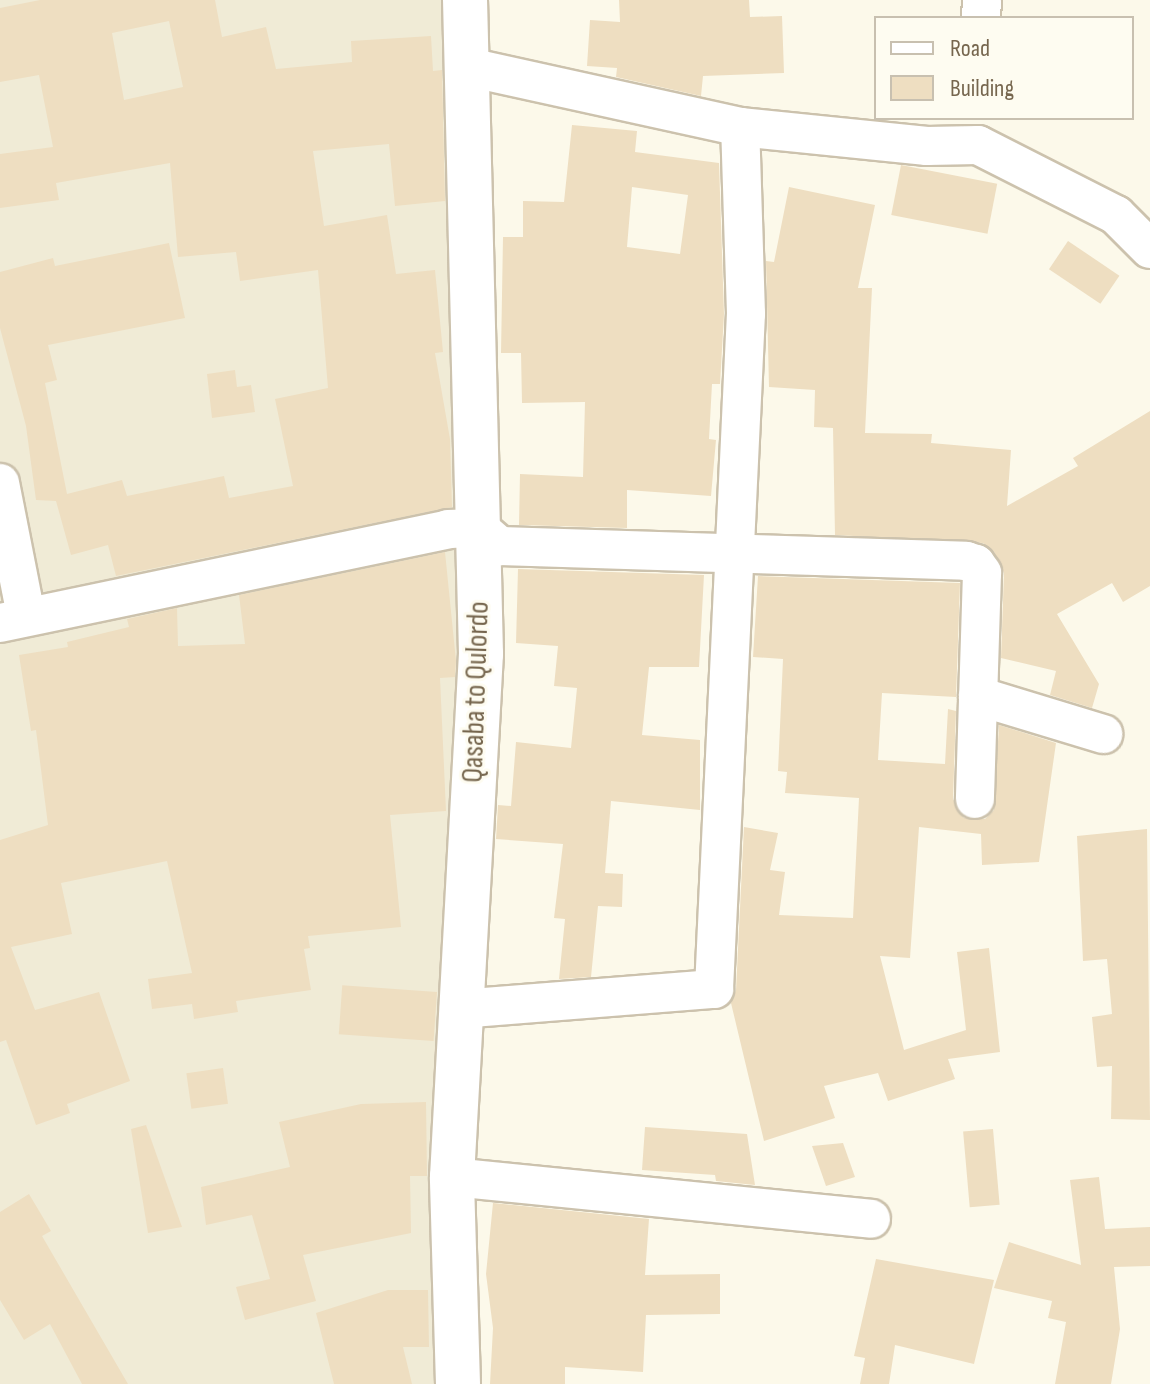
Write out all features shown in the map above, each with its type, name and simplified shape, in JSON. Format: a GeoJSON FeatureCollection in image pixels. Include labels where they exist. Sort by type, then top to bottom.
{"type":"FeatureCollection","features":[{"type":"Feature","properties":{"kind":"street","name":"Qasaba to Qulordo"},"geometry":{"type":"LineString","coordinates":[[458,1384],[452,1177],[481,654],[465,0]]}},
{"type":"Feature","properties":{"kind":"street"},"geometry":{"type":"LineString","coordinates":[[468,67],[740,127],[927,146],[979,132],[1116,215],[1150,249]]}},
{"type":"Feature","properties":{"kind":"street"},"geometry":{"type":"LineString","coordinates":[[459,1009],[714,989],[738,552],[746,314],[740,127]]}},
{"type":"Feature","properties":{"kind":"street"},"geometry":{"type":"LineString","coordinates":[[0,483],[13,620],[448,529],[479,528],[500,546],[738,552],[976,564],[982,573],[975,799]]}},
{"type":"Feature","properties":{"kind":"street"},"geometry":{"type":"LineString","coordinates":[[978,696],[1103,734]]}},
{"type":"Feature","properties":{"kind":"street"},"geometry":{"type":"LineString","coordinates":[[452,1177],[871,1219]]}},
{"type":"Feature","properties":{"kind":"shaded area"},"geometry":{"type":"Polygon","coordinates":[[[0,0],[459,0],[471,168],[448,1384],[0,1384],[0,0]]]}},
{"type":"Feature","properties":{"kind":"building"},"geometry":{"type":"Polygon","coordinates":[[[40,0],[215,0],[222,37],[266,27],[276,69],[352,62],[351,41],[431,36],[433,71],[442,70],[445,201],[395,206],[389,144],[313,151],[324,226],[387,215],[396,274],[435,270],[443,352],[435,353],[450,439],[452,507],[116,576],[108,545],[71,555],[56,501],[36,500],[26,426],[0,328],[0,272],[53,258],[55,266],[169,243],[185,318],[48,345],[57,380],[45,383],[67,494],[122,480],[127,496],[224,476],[229,498],[293,486],[275,399],[328,388],[318,270],[240,281],[236,252],[178,257],[170,163],[56,183],[59,200],[0,208],[0,154],[53,147],[39,75],[0,82],[0,8],[40,0]],[[169,21],[112,33],[124,100],[183,87],[169,21]]]}},
{"type":"Feature","properties":{"kind":"building"},"geometry":{"type":"Polygon","coordinates":[[[619,0],[749,0],[750,17],[782,16],[784,73],[703,76],[701,96],[616,77],[617,68],[587,66],[590,20],[620,22],[619,0]]]}},
{"type":"Feature","properties":{"kind":"building"},"geometry":{"type":"Polygon","coordinates":[[[572,125],[637,131],[635,152],[719,163],[724,314],[720,384],[712,384],[709,439],[716,440],[711,496],[627,490],[627,528],[519,525],[520,474],[583,477],[585,402],[522,403],[521,353],[501,353],[503,237],[523,237],[523,201],[564,202],[572,125]],[[632,187],[627,247],[680,254],[688,195],[632,187]]]}},
{"type":"Feature","properties":{"kind":"building"},"geometry":{"type":"Polygon","coordinates":[[[901,165],[997,184],[987,234],[891,215],[901,165]]]}},
{"type":"Feature","properties":{"kind":"building"},"geometry":{"type":"Polygon","coordinates":[[[789,187],[875,205],[858,288],[872,288],[865,433],[932,434],[931,443],[1011,450],[1007,506],[1078,466],[1073,458],[1150,411],[1150,586],[1123,602],[1112,583],[1057,614],[1099,684],[1092,708],[1050,695],[1056,671],[1001,658],[1004,573],[994,552],[983,543],[835,535],[833,428],[814,427],[815,390],[769,387],[766,261],[774,262],[789,187]]]}},
{"type":"Feature","properties":{"kind":"building"},"geometry":{"type":"Polygon","coordinates":[[[1068,241],[1119,276],[1100,304],[1049,269],[1068,241]]]}},
{"type":"Feature","properties":{"kind":"building"},"geometry":{"type":"Polygon","coordinates":[[[235,370],[237,387],[251,385],[255,412],[212,418],[207,374],[235,370]]]}},
{"type":"Feature","properties":{"kind":"building"},"geometry":{"type":"Polygon","coordinates":[[[445,552],[456,661],[455,677],[440,678],[446,811],[390,815],[401,927],[308,936],[310,948],[304,949],[311,990],[236,1001],[238,1012],[194,1019],[192,1004],[152,1009],[148,979],[192,973],[167,861],[61,883],[72,934],[11,947],[35,1010],[99,992],[130,1081],[67,1104],[70,1113],[36,1125],[6,1040],[0,1042],[0,840],[48,825],[36,730],[31,731],[19,655],[68,647],[67,642],[129,627],[127,619],[177,608],[178,646],[245,644],[239,595],[445,552]]]}},
{"type":"Feature","properties":{"kind":"building"},"geometry":{"type":"Polygon","coordinates":[[[518,569],[704,575],[699,667],[649,667],[642,735],[700,740],[700,810],[611,801],[605,873],[623,874],[622,907],[598,906],[591,977],[559,979],[565,919],[554,918],[563,844],[496,839],[498,805],[511,806],[516,742],[571,748],[577,688],[554,686],[558,646],[516,643],[518,569]]]}},
{"type":"Feature","properties":{"kind":"building"},"geometry":{"type":"Polygon","coordinates":[[[758,576],[960,583],[956,697],[882,693],[878,760],[945,764],[948,709],[956,711],[953,799],[964,818],[985,819],[994,810],[999,725],[1056,743],[1039,862],[982,865],[981,834],[919,827],[910,958],[880,956],[904,1050],[966,1030],[957,952],[989,948],[1000,1052],[948,1059],[955,1079],[888,1101],[878,1073],[824,1086],[835,1118],[764,1141],[731,1003],[736,990],[744,827],[778,833],[770,870],[785,872],[779,915],[853,918],[859,798],[785,793],[787,772],[778,771],[783,659],[753,657],[758,576]]]}},
{"type":"Feature","properties":{"kind":"building"},"geometry":{"type":"Polygon","coordinates":[[[1147,829],[1150,1120],[1111,1119],[1112,1066],[1097,1067],[1092,1017],[1112,1014],[1107,959],[1083,961],[1077,836],[1147,829]]]}},
{"type":"Feature","properties":{"kind":"building"},"geometry":{"type":"Polygon","coordinates":[[[342,985],[437,992],[434,1041],[339,1034],[342,985]]]}},
{"type":"Feature","properties":{"kind":"building"},"geometry":{"type":"Polygon","coordinates":[[[223,1068],[228,1104],[191,1109],[186,1073],[223,1068]]]}},
{"type":"Feature","properties":{"kind":"building"},"geometry":{"type":"Polygon","coordinates":[[[426,1102],[427,1176],[410,1176],[411,1233],[303,1255],[316,1301],[245,1320],[236,1287],[270,1279],[252,1215],[206,1225],[201,1187],[290,1167],[279,1122],[361,1104],[426,1102]]]}},
{"type":"Feature","properties":{"kind":"building"},"geometry":{"type":"Polygon","coordinates":[[[146,1125],[182,1227],[148,1233],[131,1129],[146,1125]]]}},
{"type":"Feature","properties":{"kind":"building"},"geometry":{"type":"Polygon","coordinates":[[[645,1127],[747,1134],[755,1185],[716,1181],[715,1175],[642,1170],[645,1127]]]}},
{"type":"Feature","properties":{"kind":"building"},"geometry":{"type":"Polygon","coordinates":[[[993,1129],[1000,1205],[970,1207],[963,1132],[993,1129]]]}},
{"type":"Feature","properties":{"kind":"building"},"geometry":{"type":"Polygon","coordinates":[[[843,1143],[855,1177],[826,1186],[812,1146],[843,1143]]]}},
{"type":"Feature","properties":{"kind":"building"},"geometry":{"type":"Polygon","coordinates":[[[1099,1177],[1105,1229],[1150,1227],[1150,1266],[1114,1267],[1120,1329],[1111,1384],[1055,1384],[1066,1322],[1048,1318],[1052,1301],[994,1288],[1009,1242],[1081,1265],[1070,1180],[1099,1177]]]}},
{"type":"Feature","properties":{"kind":"building"},"geometry":{"type":"Polygon","coordinates":[[[29,1194],[51,1231],[42,1236],[128,1384],[82,1384],[50,1324],[24,1340],[0,1300],[0,1212],[29,1194]]]}},
{"type":"Feature","properties":{"kind":"building"},"geometry":{"type":"Polygon","coordinates":[[[493,1203],[649,1219],[645,1275],[720,1274],[720,1314],[646,1315],[643,1372],[565,1367],[565,1384],[490,1384],[493,1328],[486,1274],[493,1203]]]}},
{"type":"Feature","properties":{"kind":"building"},"geometry":{"type":"Polygon","coordinates":[[[876,1259],[994,1280],[974,1364],[895,1345],[889,1384],[860,1384],[865,1358],[854,1356],[876,1259]]]}},
{"type":"Feature","properties":{"kind":"building"},"geometry":{"type":"Polygon","coordinates":[[[388,1290],[428,1290],[429,1347],[403,1347],[412,1384],[334,1384],[316,1313],[388,1290]]]}}]}
